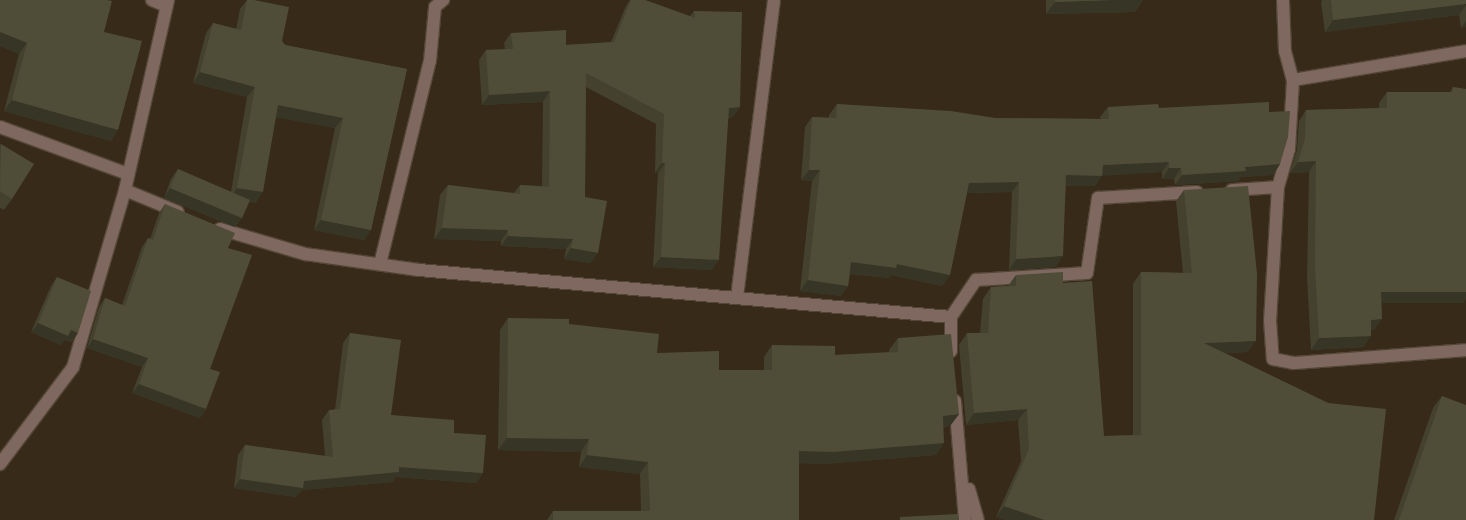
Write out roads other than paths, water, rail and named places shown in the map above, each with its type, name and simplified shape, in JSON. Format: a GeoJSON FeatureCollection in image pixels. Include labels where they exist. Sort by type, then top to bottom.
{"type":"FeatureCollection","features":[{"type":"Feature","properties":{"kind":"street"},"geometry":{"type":"LineString","coordinates":[[0,464],[72,367],[125,190],[167,3],[152,0]]}},
{"type":"Feature","properties":{"kind":"street"},"geometry":{"type":"LineString","coordinates":[[380,264],[430,61],[435,7],[443,0]]}},
{"type":"Feature","properties":{"kind":"street"},"geometry":{"type":"LineString","coordinates":[[737,296],[774,0]]}},
{"type":"Feature","properties":{"kind":"street"},"geometry":{"type":"LineString","coordinates":[[1283,0],[1285,51],[1293,80],[1289,149],[1278,187],[1270,320],[1273,359],[1294,363],[1466,350]]}},
{"type":"Feature","properties":{"kind":"street"},"geometry":{"type":"LineString","coordinates":[[1293,80],[1466,51]]}},
{"type":"Feature","properties":{"kind":"street"},"geometry":{"type":"LineString","coordinates":[[0,127],[128,174]]}},
{"type":"Feature","properties":{"kind":"street"},"geometry":{"type":"LineString","coordinates":[[951,366],[951,317],[976,280],[1087,273],[1098,198],[1278,187]]}},
{"type":"Feature","properties":{"kind":"street"},"geometry":{"type":"LineString","coordinates":[[125,190],[188,216]]}},
{"type":"Feature","properties":{"kind":"street"},"geometry":{"type":"LineString","coordinates":[[206,224],[232,235],[305,254],[463,275],[737,296],[951,317]]}},
{"type":"Feature","properties":{"kind":"street"},"geometry":{"type":"LineString","coordinates":[[953,384],[963,466],[965,520]]}},
{"type":"Feature","properties":{"kind":"street"},"geometry":{"type":"LineString","coordinates":[[963,466],[978,520]]}}]}
